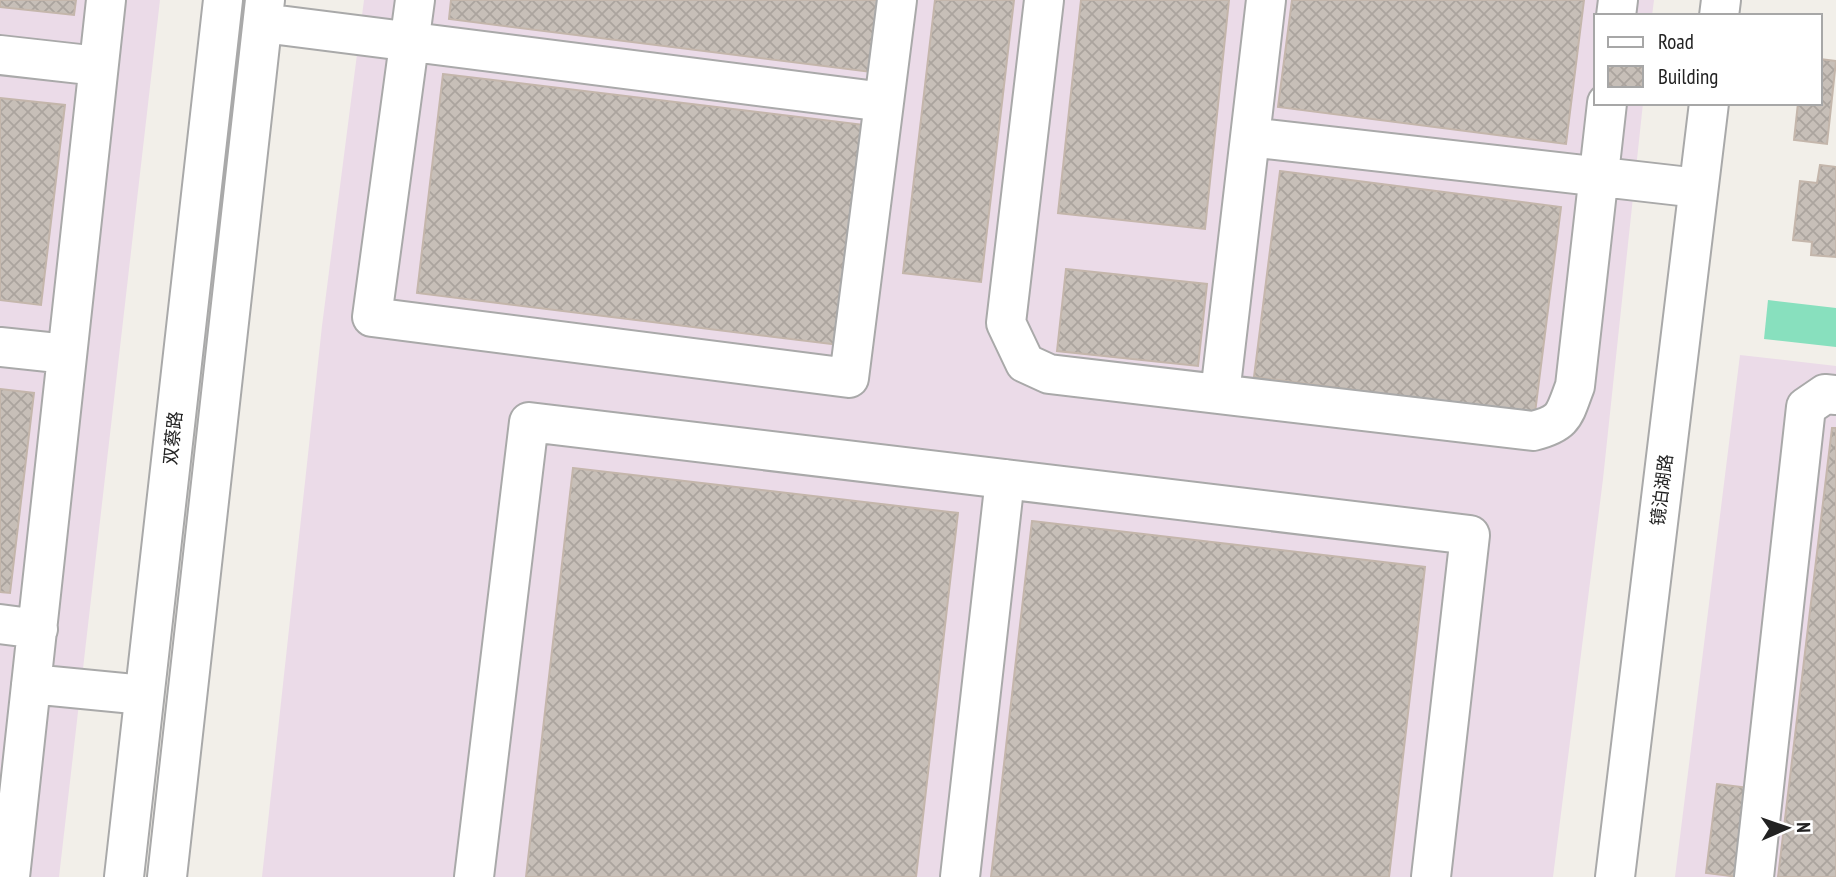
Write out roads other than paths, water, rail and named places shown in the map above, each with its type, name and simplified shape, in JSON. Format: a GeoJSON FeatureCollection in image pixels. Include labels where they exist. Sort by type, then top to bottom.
{"type":"FeatureCollection","features":[{"type":"Feature","properties":{"kind":"street"},"geometry":{"type":"LineString","coordinates":[[10,877],[13,734],[32,684],[106,0]]}},
{"type":"Feature","properties":{"kind":"street","name":"双蔡路"},"geometry":{"type":"LineString","coordinates":[[124,877],[223,0]]}},
{"type":"Feature","properties":{"kind":"street"},"geometry":{"type":"LineString","coordinates":[[415,0],[372,317],[849,378],[897,0]]}},
{"type":"Feature","properties":{"kind":"street"},"geometry":{"type":"LineString","coordinates":[[1044,0],[1006,323],[1025,363],[1049,374],[1533,431],[1552,426],[1564,415],[1575,386],[1607,105]]}},
{"type":"Feature","properties":{"kind":"street"},"geometry":{"type":"LineString","coordinates":[[1220,394],[1266,0]]}},
{"type":"Feature","properties":{"kind":"street"},"geometry":{"type":"LineString","coordinates":[[167,877],[264,11],[410,41],[884,102]]}},
{"type":"Feature","properties":{"kind":"street"},"geometry":{"type":"LineString","coordinates":[[0,55],[98,66]]}},
{"type":"Feature","properties":{"kind":"street","name":"镜泊湖路"},"geometry":{"type":"LineString","coordinates":[[1615,877],[1709,105]]}},
{"type":"Feature","properties":{"kind":"street"},"geometry":{"type":"LineString","coordinates":[[1250,137],[1698,188]]}},
{"type":"Feature","properties":{"kind":"street"},"geometry":{"type":"LineString","coordinates":[[0,347],[67,354]]}},
{"type":"Feature","properties":{"kind":"street"},"geometry":{"type":"LineString","coordinates":[[1754,877],[1806,407],[1825,394],[1836,395]]}},
{"type":"Feature","properties":{"kind":"street"},"geometry":{"type":"LineString","coordinates":[[474,877],[529,422],[1470,535],[1431,877]]}},
{"type":"Feature","properties":{"kind":"street"},"geometry":{"type":"LineString","coordinates":[[960,877],[1005,479]]}},
{"type":"Feature","properties":{"kind":"street"},"geometry":{"type":"LineString","coordinates":[[0,624],[38,629]]}},
{"type":"Feature","properties":{"kind":"street"},"geometry":{"type":"LineString","coordinates":[[32,684],[144,695]]}}]}
